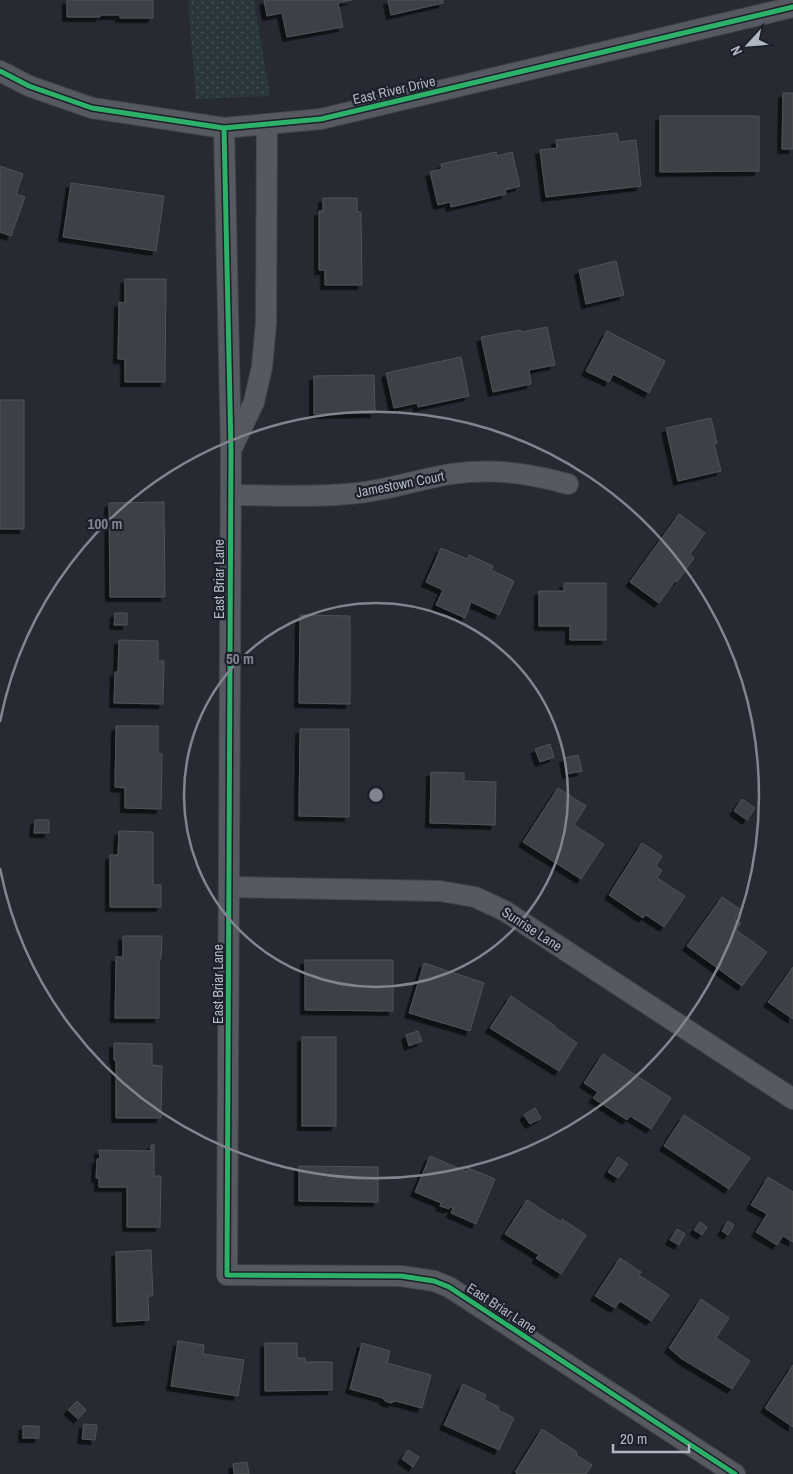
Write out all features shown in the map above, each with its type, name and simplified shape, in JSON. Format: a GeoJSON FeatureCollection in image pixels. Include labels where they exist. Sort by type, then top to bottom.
{"type":"FeatureCollection","features":[{"type":"Feature","properties":{"kind":"street","name":"East River Drive"},"geometry":{"type":"LineString","coordinates":[[0,72],[29,86],[92,108],[224,128],[321,119],[793,7]]}},
{"type":"Feature","properties":{"kind":"street","name":"East Briar Lane"},"geometry":{"type":"LineString","coordinates":[[231,450],[254,402],[262,367],[266,322],[267,124]]}},
{"type":"Feature","properties":{"kind":"street","name":"East Briar Lane"},"geometry":{"type":"LineString","coordinates":[[224,128],[231,450],[227,1275],[401,1276],[434,1281],[449,1287],[736,1474]]}},
{"type":"Feature","properties":{"kind":"street","name":"Jamestown Court"},"geometry":{"type":"LineString","coordinates":[[231,495],[353,494],[450,474],[493,471],[536,475],[568,484]]}},
{"type":"Feature","properties":{"kind":"street","name":"Sunrise Lane"},"geometry":{"type":"LineString","coordinates":[[230,887],[440,890],[475,897],[505,910],[793,1099]]}},
{"type":"Feature","properties":{"kind":"shaded area"},"geometry":{"type":"Polygon","coordinates":[[[188,0],[254,0],[270,96],[196,99],[188,0]]]}},
{"type":"Feature","properties":{"kind":"building"},"geometry":{"type":"Polygon","coordinates":[[[67,0],[153,0],[153,18],[120,18],[120,15],[67,17],[67,0]]]}},
{"type":"Feature","properties":{"kind":"building"},"geometry":{"type":"Polygon","coordinates":[[[264,0],[352,0],[338,3],[343,27],[287,37],[282,13],[267,16],[264,0]]]}},
{"type":"Feature","properties":{"kind":"building"},"geometry":{"type":"Polygon","coordinates":[[[388,0],[443,0],[443,3],[391,15],[388,0]]]}},
{"type":"Feature","properties":{"kind":"building"},"geometry":{"type":"Polygon","coordinates":[[[783,93],[793,93],[793,149],[782,149],[783,93]]]}},
{"type":"Feature","properties":{"kind":"building"},"geometry":{"type":"Polygon","coordinates":[[[660,116],[759,116],[759,171],[660,172],[660,116]]]}},
{"type":"Feature","properties":{"kind":"building"},"geometry":{"type":"Polygon","coordinates":[[[617,133],[619,142],[636,140],[641,186],[546,197],[540,150],[557,148],[556,140],[617,133]]]}},
{"type":"Feature","properties":{"kind":"building"},"geometry":{"type":"Polygon","coordinates":[[[496,152],[497,156],[512,152],[520,186],[505,190],[506,194],[451,207],[450,202],[438,205],[430,172],[442,169],[441,164],[496,152]]]}},
{"type":"Feature","properties":{"kind":"building"},"geometry":{"type":"Polygon","coordinates":[[[0,166],[23,174],[16,194],[25,197],[11,236],[0,232],[0,166]]]}},
{"type":"Feature","properties":{"kind":"building"},"geometry":{"type":"Polygon","coordinates":[[[71,183],[164,196],[156,251],[63,237],[71,183]]]}},
{"type":"Feature","properties":{"kind":"building"},"geometry":{"type":"Polygon","coordinates":[[[323,198],[357,198],[357,212],[361,212],[362,285],[325,285],[325,270],[319,270],[319,211],[323,211],[323,198]]]}},
{"type":"Feature","properties":{"kind":"building"},"geometry":{"type":"Polygon","coordinates":[[[616,261],[624,295],[586,304],[579,270],[616,261]]]}},
{"type":"Feature","properties":{"kind":"building"},"geometry":{"type":"Polygon","coordinates":[[[125,279],[166,279],[165,382],[125,382],[125,359],[118,359],[119,302],[125,303],[125,279]]]}},
{"type":"Feature","properties":{"kind":"building"},"geometry":{"type":"Polygon","coordinates":[[[547,327],[555,365],[529,370],[531,384],[493,392],[481,337],[547,327]]]}},
{"type":"Feature","properties":{"kind":"building"},"geometry":{"type":"Polygon","coordinates":[[[607,331],[665,361],[649,393],[613,374],[609,382],[586,371],[607,331]]]}},
{"type":"Feature","properties":{"kind":"building"},"geometry":{"type":"Polygon","coordinates":[[[461,357],[469,396],[418,407],[417,403],[394,408],[386,373],[461,357]]]}},
{"type":"Feature","properties":{"kind":"building"},"geometry":{"type":"Polygon","coordinates":[[[374,375],[375,413],[314,414],[314,376],[374,375]]]}},
{"type":"Feature","properties":{"kind":"building"},"geometry":{"type":"Polygon","coordinates":[[[0,400],[24,400],[24,529],[0,529],[0,400]]]}},
{"type":"Feature","properties":{"kind":"building"},"geometry":{"type":"Polygon","coordinates":[[[711,418],[717,443],[714,444],[721,471],[678,481],[666,428],[711,418]]]}},
{"type":"Feature","properties":{"kind":"building"},"geometry":{"type":"Polygon","coordinates":[[[164,502],[165,597],[110,597],[109,503],[164,502]]]}},
{"type":"Feature","properties":{"kind":"building"},"geometry":{"type":"Polygon","coordinates":[[[679,514],[705,533],[690,554],[694,558],[659,603],[630,582],[679,514]]]}},
{"type":"Feature","properties":{"kind":"building"},"geometry":{"type":"Polygon","coordinates":[[[441,548],[467,559],[469,555],[493,566],[491,570],[514,581],[499,615],[471,602],[465,618],[436,605],[443,590],[426,582],[441,548]]]}},
{"type":"Feature","properties":{"kind":"building"},"geometry":{"type":"Polygon","coordinates":[[[564,583],[606,583],[606,640],[570,640],[570,626],[539,626],[539,591],[564,591],[564,583]]]}},
{"type":"Feature","properties":{"kind":"building"},"geometry":{"type":"Polygon","coordinates":[[[115,613],[127,613],[127,625],[114,625],[115,613]]]}},
{"type":"Feature","properties":{"kind":"building"},"geometry":{"type":"Polygon","coordinates":[[[300,615],[350,616],[350,704],[299,703],[300,615]]]}},
{"type":"Feature","properties":{"kind":"building"},"geometry":{"type":"Polygon","coordinates":[[[119,640],[158,641],[158,661],[164,661],[163,704],[114,703],[115,672],[118,672],[119,640]]]}},
{"type":"Feature","properties":{"kind":"building"},"geometry":{"type":"Polygon","coordinates":[[[116,726],[158,726],[158,754],[162,754],[161,809],[125,808],[125,788],[115,787],[116,726]]]}},
{"type":"Feature","properties":{"kind":"building"},"geometry":{"type":"Polygon","coordinates":[[[300,729],[349,729],[349,817],[299,816],[300,729]]]}},
{"type":"Feature","properties":{"kind":"building"},"geometry":{"type":"Polygon","coordinates":[[[550,744],[554,757],[540,762],[535,749],[550,744]]]}},
{"type":"Feature","properties":{"kind":"building"},"geometry":{"type":"Polygon","coordinates":[[[578,755],[582,771],[567,774],[564,758],[578,755]]]}},
{"type":"Feature","properties":{"kind":"building"},"geometry":{"type":"Polygon","coordinates":[[[431,772],[464,773],[464,781],[496,782],[495,825],[430,823],[431,772]]]}},
{"type":"Feature","properties":{"kind":"building"},"geometry":{"type":"Polygon","coordinates":[[[558,788],[586,806],[574,825],[604,844],[581,879],[523,842],[558,788]]]}},
{"type":"Feature","properties":{"kind":"building"},"geometry":{"type":"Polygon","coordinates":[[[742,799],[755,808],[747,820],[734,811],[742,799]]]}},
{"type":"Feature","properties":{"kind":"building"},"geometry":{"type":"Polygon","coordinates":[[[35,820],[49,820],[49,833],[34,833],[35,820]]]}},
{"type":"Feature","properties":{"kind":"building"},"geometry":{"type":"Polygon","coordinates":[[[119,831],[153,832],[153,885],[161,885],[161,907],[110,907],[110,855],[118,855],[119,831]]]}},
{"type":"Feature","properties":{"kind":"building"},"geometry":{"type":"Polygon","coordinates":[[[642,843],[662,856],[656,866],[662,870],[657,878],[685,896],[664,927],[646,915],[643,918],[609,895],[642,843]]]}},
{"type":"Feature","properties":{"kind":"building"},"geometry":{"type":"Polygon","coordinates":[[[722,897],[741,910],[735,919],[741,923],[736,930],[767,952],[742,986],[687,946],[722,897]]]}},
{"type":"Feature","properties":{"kind":"building"},"geometry":{"type":"Polygon","coordinates":[[[123,936],[162,936],[161,959],[159,959],[159,1018],[115,1018],[116,957],[123,957],[123,936]]]}},
{"type":"Feature","properties":{"kind":"building"},"geometry":{"type":"Polygon","coordinates":[[[305,960],[393,960],[393,1011],[305,1010],[305,960]]]}},
{"type":"Feature","properties":{"kind":"building"},"geometry":{"type":"Polygon","coordinates":[[[424,963],[484,983],[470,1031],[409,1013],[424,963]]]}},
{"type":"Feature","properties":{"kind":"building"},"geometry":{"type":"Polygon","coordinates":[[[793,967],[793,1019],[768,1002],[793,967]]]}},
{"type":"Feature","properties":{"kind":"building"},"geometry":{"type":"Polygon","coordinates":[[[511,996],[577,1043],[559,1071],[490,1028],[511,996]]]}},
{"type":"Feature","properties":{"kind":"building"},"geometry":{"type":"Polygon","coordinates":[[[418,1031],[422,1041],[409,1046],[406,1035],[418,1031]]]}},
{"type":"Feature","properties":{"kind":"building"},"geometry":{"type":"Polygon","coordinates":[[[302,1037],[336,1037],[336,1126],[302,1126],[302,1037]]]}},
{"type":"Feature","properties":{"kind":"building"},"geometry":{"type":"Polygon","coordinates":[[[114,1043],[152,1044],[152,1065],[162,1066],[161,1118],[116,1118],[116,1060],[114,1060],[114,1043]]]}},
{"type":"Feature","properties":{"kind":"building"},"geometry":{"type":"Polygon","coordinates":[[[603,1054],[671,1098],[651,1129],[630,1116],[627,1120],[593,1098],[598,1092],[584,1083],[603,1054]]]}},
{"type":"Feature","properties":{"kind":"building"},"geometry":{"type":"Polygon","coordinates":[[[535,1108],[541,1118],[530,1124],[524,1115],[535,1108]]]}},
{"type":"Feature","properties":{"kind":"building"},"geometry":{"type":"Polygon","coordinates":[[[684,1115],[750,1158],[729,1189],[664,1146],[684,1115]]]}},
{"type":"Feature","properties":{"kind":"building"},"geometry":{"type":"Polygon","coordinates":[[[154,1144],[154,1176],[161,1176],[160,1227],[127,1227],[127,1187],[99,1187],[99,1178],[96,1178],[97,1159],[100,1159],[99,1150],[151,1151],[151,1145],[154,1144]]]}},
{"type":"Feature","properties":{"kind":"building"},"geometry":{"type":"Polygon","coordinates":[[[430,1156],[467,1172],[468,1168],[495,1179],[476,1224],[451,1213],[453,1208],[450,1207],[449,1209],[440,1206],[441,1203],[415,1192],[430,1156]]]}},
{"type":"Feature","properties":{"kind":"building"},"geometry":{"type":"Polygon","coordinates":[[[618,1157],[628,1164],[618,1178],[608,1172],[618,1157]]]}},
{"type":"Feature","properties":{"kind":"building"},"geometry":{"type":"Polygon","coordinates":[[[299,1166],[378,1167],[378,1202],[299,1201],[299,1166]]]}},
{"type":"Feature","properties":{"kind":"building"},"geometry":{"type":"Polygon","coordinates":[[[768,1177],[793,1192],[793,1242],[783,1236],[777,1245],[756,1232],[767,1214],[751,1205],[768,1177]]]}},
{"type":"Feature","properties":{"kind":"building"},"geometry":{"type":"Polygon","coordinates":[[[527,1200],[561,1222],[562,1219],[586,1235],[561,1274],[536,1258],[539,1255],[505,1234],[527,1200]]]}},
{"type":"Feature","properties":{"kind":"building"},"geometry":{"type":"Polygon","coordinates":[[[728,1221],[734,1225],[728,1235],[722,1231],[728,1221]]]}},
{"type":"Feature","properties":{"kind":"building"},"geometry":{"type":"Polygon","coordinates":[[[700,1222],[707,1227],[702,1235],[694,1230],[700,1222]]]}},
{"type":"Feature","properties":{"kind":"building"},"geometry":{"type":"Polygon","coordinates":[[[677,1229],[685,1234],[679,1245],[670,1240],[677,1229]]]}},
{"type":"Feature","properties":{"kind":"building"},"geometry":{"type":"Polygon","coordinates":[[[151,1250],[153,1296],[148,1296],[149,1320],[117,1322],[116,1252],[151,1250]]]}},
{"type":"Feature","properties":{"kind":"building"},"geometry":{"type":"Polygon","coordinates":[[[620,1258],[641,1272],[639,1275],[669,1295],[651,1321],[620,1301],[615,1308],[595,1296],[620,1258]]]}},
{"type":"Feature","properties":{"kind":"building"},"geometry":{"type":"Polygon","coordinates":[[[701,1299],[729,1318],[716,1338],[750,1361],[732,1389],[682,1359],[669,1348],[701,1299]]]}},
{"type":"Feature","properties":{"kind":"building"},"geometry":{"type":"Polygon","coordinates":[[[178,1341],[204,1345],[203,1354],[244,1360],[238,1396],[171,1386],[178,1341]]]}},
{"type":"Feature","properties":{"kind":"building"},"geometry":{"type":"Polygon","coordinates":[[[265,1343],[297,1343],[297,1358],[305,1358],[305,1362],[332,1362],[332,1390],[265,1391],[265,1343]]]}},
{"type":"Feature","properties":{"kind":"building"},"geometry":{"type":"Polygon","coordinates":[[[362,1343],[390,1351],[387,1363],[431,1375],[422,1408],[395,1401],[391,1403],[383,1398],[350,1389],[362,1343]]]}},
{"type":"Feature","properties":{"kind":"building"},"geometry":{"type":"Polygon","coordinates":[[[793,1365],[793,1427],[765,1408],[793,1365]]]}},
{"type":"Feature","properties":{"kind":"building"},"geometry":{"type":"Polygon","coordinates":[[[463,1384],[486,1395],[484,1400],[499,1407],[498,1410],[514,1418],[499,1450],[444,1425],[463,1384]]]}},
{"type":"Feature","properties":{"kind":"building"},"geometry":{"type":"Polygon","coordinates":[[[77,1401],[86,1410],[78,1419],[68,1410],[77,1401]]]}},
{"type":"Feature","properties":{"kind":"building"},"geometry":{"type":"Polygon","coordinates":[[[84,1424],[97,1425],[95,1440],[82,1439],[84,1424]]]}},
{"type":"Feature","properties":{"kind":"building"},"geometry":{"type":"Polygon","coordinates":[[[23,1426],[39,1426],[39,1438],[23,1438],[23,1426]]]}},
{"type":"Feature","properties":{"kind":"building"},"geometry":{"type":"Polygon","coordinates":[[[542,1429],[577,1452],[576,1455],[592,1465],[586,1474],[518,1474],[515,1472],[542,1429]]]}},
{"type":"Feature","properties":{"kind":"building"},"geometry":{"type":"Polygon","coordinates":[[[408,1450],[419,1457],[413,1467],[402,1459],[408,1450]]]}},
{"type":"Feature","properties":{"kind":"building"},"geometry":{"type":"Polygon","coordinates":[[[247,1462],[249,1474],[234,1474],[233,1464],[247,1462]]]}},
{"type":"Feature","properties":{"kind":"cycle path"},"geometry":{"type":"LineString","coordinates":[[0,71],[29,86],[92,108],[224,128],[321,119],[793,7]]}},
{"type":"Feature","properties":{"kind":"cycle path"},"geometry":{"type":"LineString","coordinates":[[224,128],[231,450],[227,1275],[401,1276],[434,1281],[449,1287],[735,1474]]}}]}
